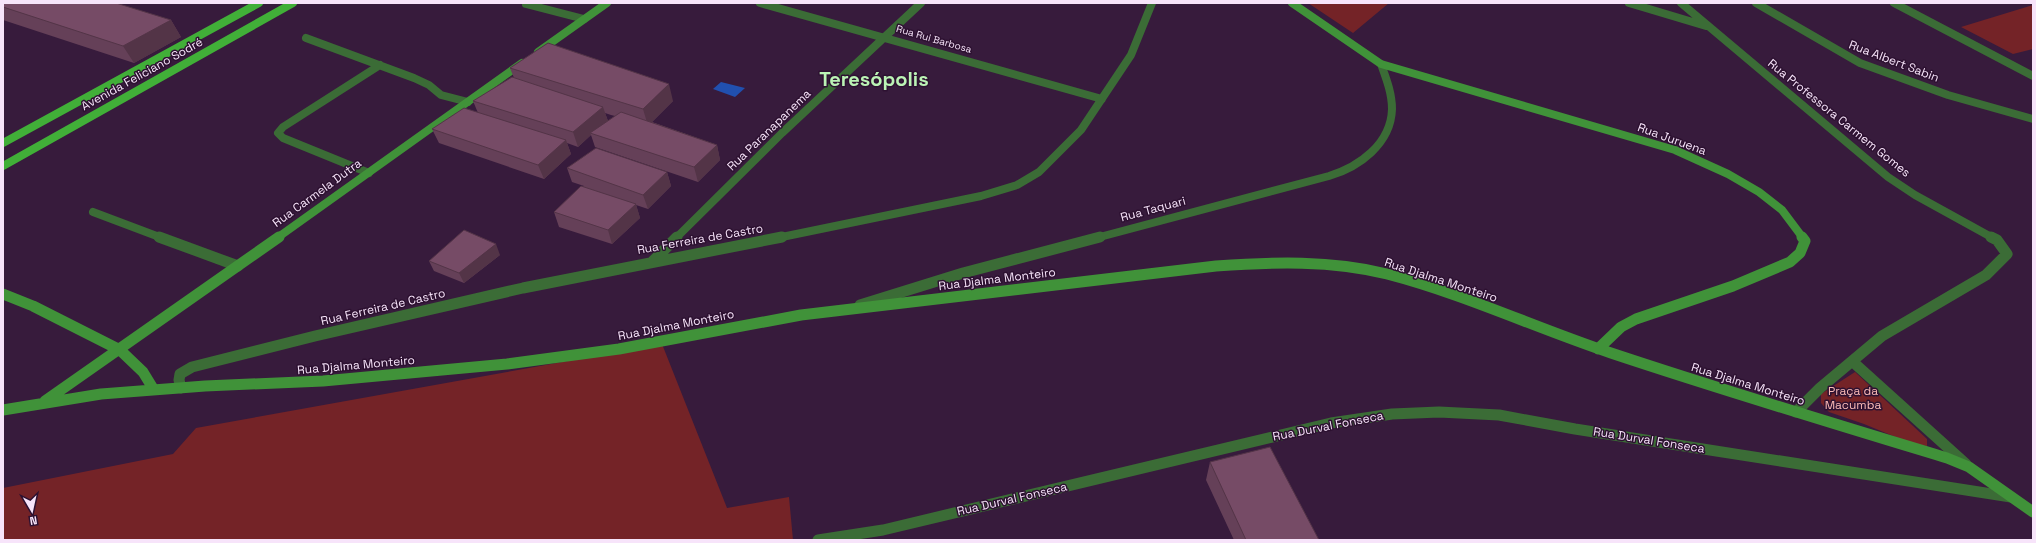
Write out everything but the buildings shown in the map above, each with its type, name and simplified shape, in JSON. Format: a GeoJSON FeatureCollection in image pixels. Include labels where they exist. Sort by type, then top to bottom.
{"type":"FeatureCollection","features":[{"type":"Feature","properties":{"kind":"main road","name":"Avenida Feliciano Sodré"},"geometry":{"type":"LineString","coordinates":[[3,143],[259,3]]}},
{"type":"Feature","properties":{"kind":"main road","name":"Avenida Feliciano Sodré"},"geometry":{"type":"LineString","coordinates":[[3,166],[293,3]]}},
{"type":"Feature","properties":{"kind":"main road","name":"Rua Carmela Dutra"},"geometry":{"type":"LineString","coordinates":[[42,403],[120,350],[606,3]]}},
{"type":"Feature","properties":{"kind":"main road","name":"Rua Juruena"},"geometry":{"type":"LineString","coordinates":[[1292,3],[1309,13],[1381,64],[1401,71],[1558,114],[1675,150],[1728,174],[1759,192],[1782,210],[1796,226],[1805,241],[1800,253],[1790,262],[1733,286],[1636,319],[1621,327],[1598,349]]}},
{"type":"Feature","properties":{"kind":"main road"},"geometry":{"type":"LineString","coordinates":[[168,54],[188,61]]}},
{"type":"Feature","properties":{"kind":"main road","name":"Rua Djalma Monteiro"},"geometry":{"type":"LineString","coordinates":[[3,410],[101,394],[181,388],[323,381],[507,364],[619,349],[800,315],[1216,266],[1272,262],[1332,265],[1386,274],[1432,288],[1598,349],[1928,452],[1969,467],[2033,512]]}},
{"type":"Feature","properties":{"kind":"main road"},"geometry":{"type":"LineString","coordinates":[[3,294],[33,306],[120,350],[143,372],[154,390]]}},
{"type":"Feature","properties":{"kind":"street","name":"Rua Rui Barbosa"},"geometry":{"type":"LineString","coordinates":[[760,3],[1102,99]]}},
{"type":"Feature","properties":{"kind":"street","name":"Rua Paranapanema"},"geometry":{"type":"LineString","coordinates":[[653,261],[782,133],[921,3]]}},
{"type":"Feature","properties":{"kind":"street","name":"Rua Ferreira de Castro"},"geometry":{"type":"LineString","coordinates":[[181,388],[177,380],[179,374],[182,371],[192,367],[389,318],[653,261],[958,201],[1017,185],[1039,172],[1058,156],[1081,130],[1131,55],[1152,3]]}},
{"type":"Feature","properties":{"kind":"street"},"geometry":{"type":"LineString","coordinates":[[1629,3],[1711,28]]}},
{"type":"Feature","properties":{"kind":"street","name":"Rua Professora Carmem Gomes"},"geometry":{"type":"LineString","coordinates":[[1681,3],[1888,177],[1915,195],[1997,240],[2007,254],[2003,260],[1986,275],[1882,336],[1853,362],[1820,388],[1796,412]]}},
{"type":"Feature","properties":{"kind":"street","name":"Rua Albert Sabin"},"geometry":{"type":"LineString","coordinates":[[1756,3],[1860,63],[1948,95],[2033,120]]}},
{"type":"Feature","properties":{"kind":"street"},"geometry":{"type":"LineString","coordinates":[[1894,3],[2033,76]]}},
{"type":"Feature","properties":{"kind":"street"},"geometry":{"type":"LineString","coordinates":[[526,4],[584,19]]}},
{"type":"Feature","properties":{"kind":"street"},"geometry":{"type":"LineString","coordinates":[[306,38],[429,85],[432,91],[438,95],[468,102]]}},
{"type":"Feature","properties":{"kind":"street","name":"Rua Taquari"},"geometry":{"type":"LineString","coordinates":[[846,310],[963,273],[1344,171],[1368,156],[1381,142],[1389,126],[1392,109],[1389,90],[1381,64]]}},
{"type":"Feature","properties":{"kind":"street"},"geometry":{"type":"LineString","coordinates":[[369,172],[283,138],[278,133],[283,127],[380,65]]}},
{"type":"Feature","properties":{"kind":"street"},"geometry":{"type":"LineString","coordinates":[[93,212],[238,266]]}},
{"type":"Feature","properties":{"kind":"street"},"geometry":{"type":"LineString","coordinates":[[1853,362],[1969,467]]}},
{"type":"Feature","properties":{"kind":"street","name":"Rua Durval Fonseca"},"geometry":{"type":"LineString","coordinates":[[818,540],[883,530],[1331,423],[1392,414],[1439,412],[1499,416],[2011,496]]}},
{"type":"Feature","properties":{"kind":"green space"},"geometry":{"type":"Polygon","coordinates":[[[1308,3],[1389,3],[1353,33],[1308,3]]]}},
{"type":"Feature","properties":{"kind":"green space"},"geometry":{"type":"Polygon","coordinates":[[[2033,5],[2033,49],[2013,54],[1961,27],[2033,5]]]}},
{"type":"Feature","properties":{"kind":"green space"},"geometry":{"type":"Polygon","coordinates":[[[662,344],[727,508],[789,497],[793,540],[3,540],[3,488],[173,454],[196,428],[662,344]]]}},
{"type":"Feature","properties":{"kind":"green space","name":"Praça da Macumba"},"geometry":{"type":"Polygon","coordinates":[[[1855,372],[1927,439],[1927,446],[1915,445],[1864,424],[1829,412],[1821,403],[1821,394],[1855,372]]]}},
{"type":"Feature","properties":{"kind":"water"},"geometry":{"type":"Polygon","coordinates":[[[721,82],[745,88],[735,97],[713,89],[721,82]]]}},
{"type":"Feature","properties":{"kind":"district","name":"Teresópolis"},"geometry":{"type":"Point","coordinates":[874,79]}}]}
